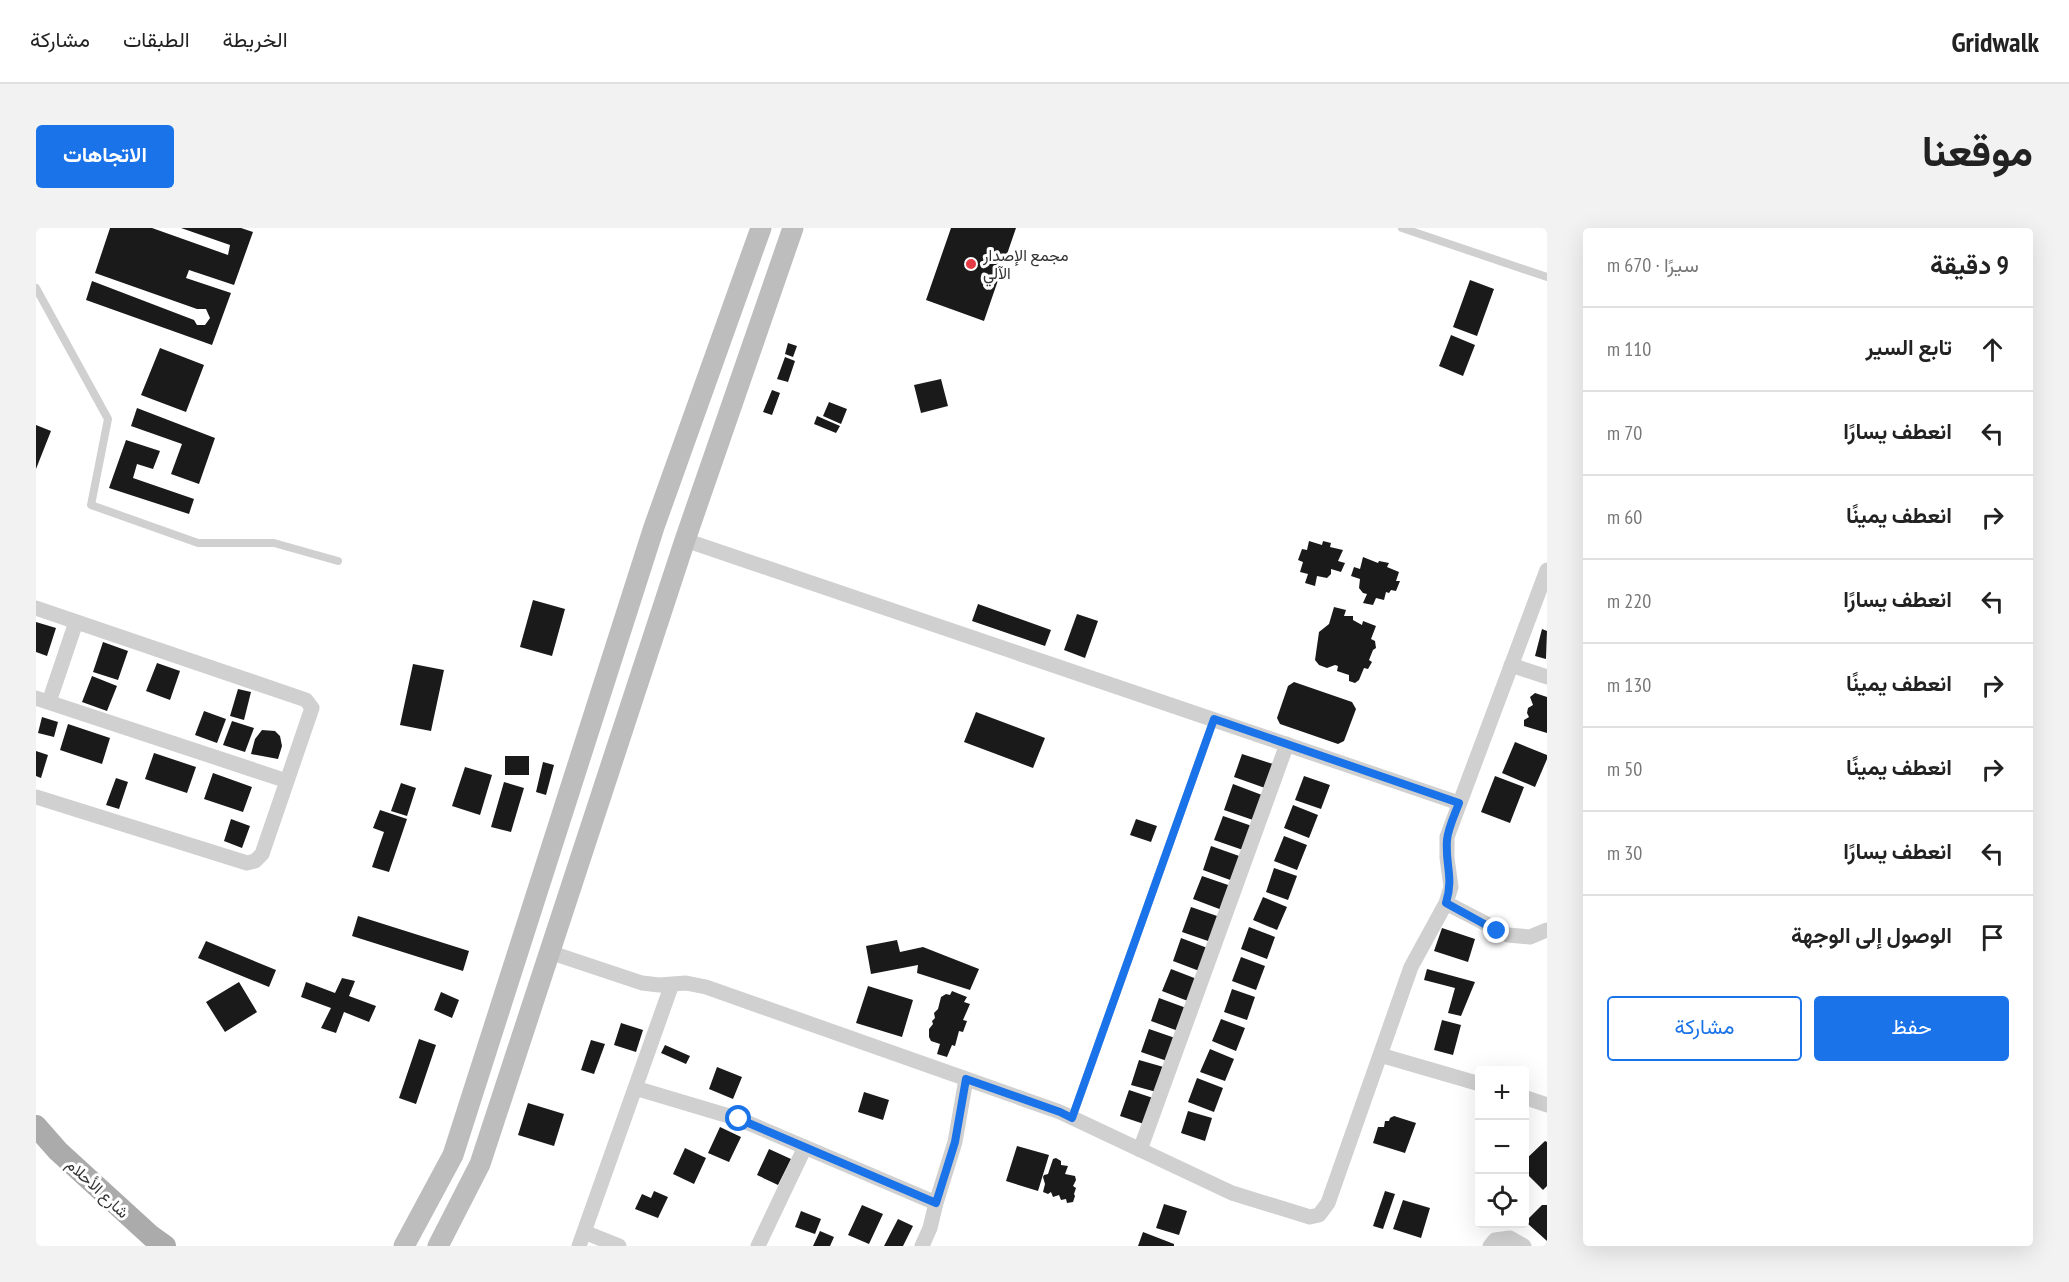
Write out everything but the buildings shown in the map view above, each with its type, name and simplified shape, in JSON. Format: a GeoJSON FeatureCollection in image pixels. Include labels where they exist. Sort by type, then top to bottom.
{"type":"FeatureCollection","features":[{"type":"Feature","properties":{"kind":"main road"},"geometry":{"type":"LineString","coordinates":[[404,1246],[453,1155],[654,527],[761,228]]}},
{"type":"Feature","properties":{"kind":"main road"},"geometry":{"type":"LineString","coordinates":[[438,1246],[480,1164],[685,540],[794,228]]}},
{"type":"Feature","properties":{"kind":"main road"},"geometry":{"type":"LineString","coordinates":[[654,527],[685,540]]}},
{"type":"Feature","properties":{"kind":"main road"},"geometry":{"type":"LineString","coordinates":[[490,1044],[516,1054]]}},
{"type":"Feature","properties":{"kind":"main road","name":"شارع الأحلام"},"geometry":{"type":"LineString","coordinates":[[36,1126],[58,1151],[151,1236],[165,1246]]}},
{"type":"Feature","properties":{"kind":"street"},"geometry":{"type":"LineString","coordinates":[[685,540],[1459,803]]}},
{"type":"Feature","properties":{"kind":"street"},"geometry":{"type":"LineString","coordinates":[[549,952],[642,983],[659,986],[686,983],[706,987],[1060,1112],[1232,1193],[1310,1218],[1319,1215],[1328,1203],[1411,967],[1446,903],[1451,887],[1447,837],[1547,570]]}},
{"type":"Feature","properties":{"kind":"street"},"geometry":{"type":"LineString","coordinates":[[36,608],[306,700],[312,708],[262,854],[255,861],[247,863],[36,797]]}},
{"type":"Feature","properties":{"kind":"street"},"geometry":{"type":"LineString","coordinates":[[76,622],[42,700],[287,781]]}},
{"type":"Feature","properties":{"kind":"street"},"geometry":{"type":"LineString","coordinates":[[1511,665],[1547,677]]}},
{"type":"Feature","properties":{"kind":"street"},"geometry":{"type":"LineString","coordinates":[[1140,1150],[1287,744]]}},
{"type":"Feature","properties":{"kind":"street"},"geometry":{"type":"LineString","coordinates":[[1446,903],[1508,935],[1530,937],[1547,930]]}},
{"type":"Feature","properties":{"kind":"street"},"geometry":{"type":"LineString","coordinates":[[619,1246],[581,1239],[672,984]]}},
{"type":"Feature","properties":{"kind":"street"},"geometry":{"type":"LineString","coordinates":[[1380,1055],[1475,1083]]}},
{"type":"Feature","properties":{"kind":"street"},"geometry":{"type":"LineString","coordinates":[[922,1246],[930,1228],[955,1142],[966,1079]]}},
{"type":"Feature","properties":{"kind":"street"},"geometry":{"type":"LineString","coordinates":[[635,1088],[739,1119],[936,1203]]}},
{"type":"Feature","properties":{"kind":"street"},"geometry":{"type":"LineString","coordinates":[[1529,1099],[1547,1106]]}},
{"type":"Feature","properties":{"kind":"street"},"geometry":{"type":"LineString","coordinates":[[758,1246],[805,1147]]}},
{"type":"Feature","properties":{"kind":"street"},"geometry":{"type":"LineString","coordinates":[[1490,1246],[1495,1240],[1510,1238],[1524,1246]]}},
{"type":"Feature","properties":{"kind":"lane"},"geometry":{"type":"LineString","coordinates":[[1402,228],[1547,277]]}},
{"type":"Feature","properties":{"kind":"lane"},"geometry":{"type":"LineString","coordinates":[[36,288],[108,419],[91,505],[198,543],[274,543],[338,561]]}},
{"type":"Feature","properties":{"kind":"lane"},"geometry":{"type":"LineString","coordinates":[[1072,1118],[1214,719]]}},
{"type":"Feature","properties":{"kind":"place","name":"مجمع الإصدار الآلي"},"geometry":{"type":"Point","coordinates":[971,264]}},
{"type":"Feature","properties":{"kind":"route"},"geometry":{"type":"LineString","coordinates":[[739,1119],[936,1203],[955,1142],[966,1079],[1072,1118],[1214,719],[1459,803],[1447,837],[1451,887],[1446,903],[1497,931]]}}]}
